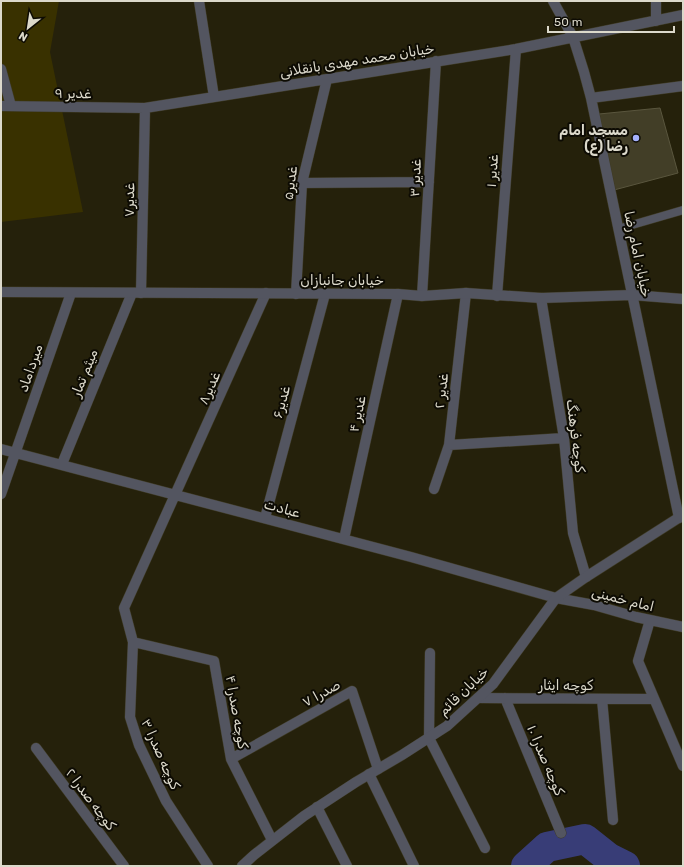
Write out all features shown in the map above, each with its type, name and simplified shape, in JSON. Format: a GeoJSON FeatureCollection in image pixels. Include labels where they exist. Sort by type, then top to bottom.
{"type":"FeatureCollection","features":[{"type":"Feature","properties":{"kind":"street"},"geometry":{"type":"LineString","coordinates":[[199,1],[214,97]]}},
{"type":"Feature","properties":{"kind":"street","name":"خیابان امام رضا"},"geometry":{"type":"LineString","coordinates":[[553,1],[573,37],[591,98],[632,295],[681,516]]}},
{"type":"Feature","properties":{"kind":"street"},"geometry":{"type":"LineString","coordinates":[[656,1],[656,20]]}},
{"type":"Feature","properties":{"kind":"street","name":"خیابان محمد مهدی بانقلانی"},"geometry":{"type":"LineString","coordinates":[[145,108],[516,49],[683,15]]}},
{"type":"Feature","properties":{"kind":"street","name":"غدیر ۱"},"geometry":{"type":"LineString","coordinates":[[497,296],[516,49]]}},
{"type":"Feature","properties":{"kind":"street","name":"غدیر ۳"},"geometry":{"type":"LineString","coordinates":[[422,296],[436,61]]}},
{"type":"Feature","properties":{"kind":"street"},"geometry":{"type":"LineString","coordinates":[[1,69],[6,106]]}},
{"type":"Feature","properties":{"kind":"street","name":"غدیر۵"},"geometry":{"type":"LineString","coordinates":[[296,294],[302,183],[327,79]]}},
{"type":"Feature","properties":{"kind":"street"},"geometry":{"type":"LineString","coordinates":[[591,98],[683,86]]}},
{"type":"Feature","properties":{"kind":"street","name":"غدیر ۹"},"geometry":{"type":"LineString","coordinates":[[6,106],[145,108]]}},
{"type":"Feature","properties":{"kind":"street","name":"غدیر۷"},"geometry":{"type":"LineString","coordinates":[[137,293],[145,108]]}},
{"type":"Feature","properties":{"kind":"street"},"geometry":{"type":"LineString","coordinates":[[302,183],[429,182]]}},
{"type":"Feature","properties":{"kind":"street","name":"خیابان جانبازان"},"geometry":{"type":"LineString","coordinates":[[1,292],[398,294],[422,296],[466,293],[541,298],[632,295],[683,299]]}},
{"type":"Feature","properties":{"kind":"street","name":"میرداماد"},"geometry":{"type":"LineString","coordinates":[[1,494],[71,292]]}},
{"type":"Feature","properties":{"kind":"street","name":"میثم تمار"},"geometry":{"type":"LineString","coordinates":[[62,464],[137,293]]}},
{"type":"Feature","properties":{"kind":"street","name":"غدیر ۲"},"geometry":{"type":"LineString","coordinates":[[434,489],[449,445],[466,293]]}},
{"type":"Feature","properties":{"kind":"street","name":"غدیر۸"},"geometry":{"type":"LineString","coordinates":[[134,642],[124,608],[177,495],[266,294]]}},
{"type":"Feature","properties":{"kind":"street","name":"غدیر۶"},"geometry":{"type":"LineString","coordinates":[[265,518],[325,294]]}},
{"type":"Feature","properties":{"kind":"street","name":"غدیر ۴"},"geometry":{"type":"LineString","coordinates":[[344,540],[398,294]]}},
{"type":"Feature","properties":{"kind":"street","name":"کوچه فرهنگ"},"geometry":{"type":"LineString","coordinates":[[541,298],[564,438],[573,534],[586,577]]}},
{"type":"Feature","properties":{"kind":"street"},"geometry":{"type":"LineString","coordinates":[[449,445],[564,438]]}},
{"type":"Feature","properties":{"kind":"street","name":"عبادت"},"geometry":{"type":"LineString","coordinates":[[1,449],[265,518],[556,598]]}},
{"type":"Feature","properties":{"kind":"street","name":"خیابان قائم"},"geometry":{"type":"LineString","coordinates":[[242,866],[254,854],[317,807],[447,726],[493,684],[556,598],[681,516]]}},
{"type":"Feature","properties":{"kind":"street","name":"امام خمینی"},"geometry":{"type":"LineString","coordinates":[[556,598],[594,605],[683,627]]}},
{"type":"Feature","properties":{"kind":"street"},"geometry":{"type":"LineString","coordinates":[[650,620],[638,661],[683,766]]}},
{"type":"Feature","properties":{"kind":"street","name":"کوچه صدرا ۴"},"geometry":{"type":"LineString","coordinates":[[134,642],[214,661],[231,759],[272,840]]}},
{"type":"Feature","properties":{"kind":"street","name":"کوچه صدرا ۳"},"geometry":{"type":"LineString","coordinates":[[134,642],[130,717],[139,745],[166,801],[208,866]]}},
{"type":"Feature","properties":{"kind":"street"},"geometry":{"type":"LineString","coordinates":[[430,653],[429,738],[485,848]]}},
{"type":"Feature","properties":{"kind":"street","name":"صدرا ۷"},"geometry":{"type":"LineString","coordinates":[[231,759],[352,691],[374,771]]}},
{"type":"Feature","properties":{"kind":"street","name":"کوچه ایثار"},"geometry":{"type":"LineString","coordinates":[[478,698],[654,699]]}},
{"type":"Feature","properties":{"kind":"street","name":"کوچه صدرا ۱۰"},"geometry":{"type":"LineString","coordinates":[[505,698],[561,833]]}},
{"type":"Feature","properties":{"kind":"street"},"geometry":{"type":"LineString","coordinates":[[602,699],[613,820]]}},
{"type":"Feature","properties":{"kind":"street","name":"کوچه صدرا ۲"},"geometry":{"type":"LineString","coordinates":[[36,748],[124,866]]}},
{"type":"Feature","properties":{"kind":"street"},"geometry":{"type":"LineString","coordinates":[[374,771],[414,866]]}},
{"type":"Feature","properties":{"kind":"street"},"geometry":{"type":"LineString","coordinates":[[317,807],[347,866]]}},
{"type":"Feature","properties":{"kind":"lane"},"geometry":{"type":"LineString","coordinates":[[618,229],[683,210]]}},
{"type":"Feature","properties":{"kind":"shaded area"},"geometry":{"type":"Polygon","coordinates":[[[1,1],[59,1],[50,52],[83,212],[1,222],[1,1]]]}},
{"type":"Feature","properties":{"kind":"building","name":"مسجد امام رضا (ع)"},"geometry":{"type":"Polygon","coordinates":[[[660,108],[678,173],[614,190],[599,114],[660,108]]]}},
{"type":"Feature","properties":{"kind":"waterway"},"geometry":{"type":"LineString","coordinates":[[526,866],[547,847],[585,839],[609,858],[625,866]]}},
{"type":"Feature","properties":{"kind":"place","name":"مسجد امام رضا (ع)"},"geometry":{"type":"Point","coordinates":[636,138]}}]}
